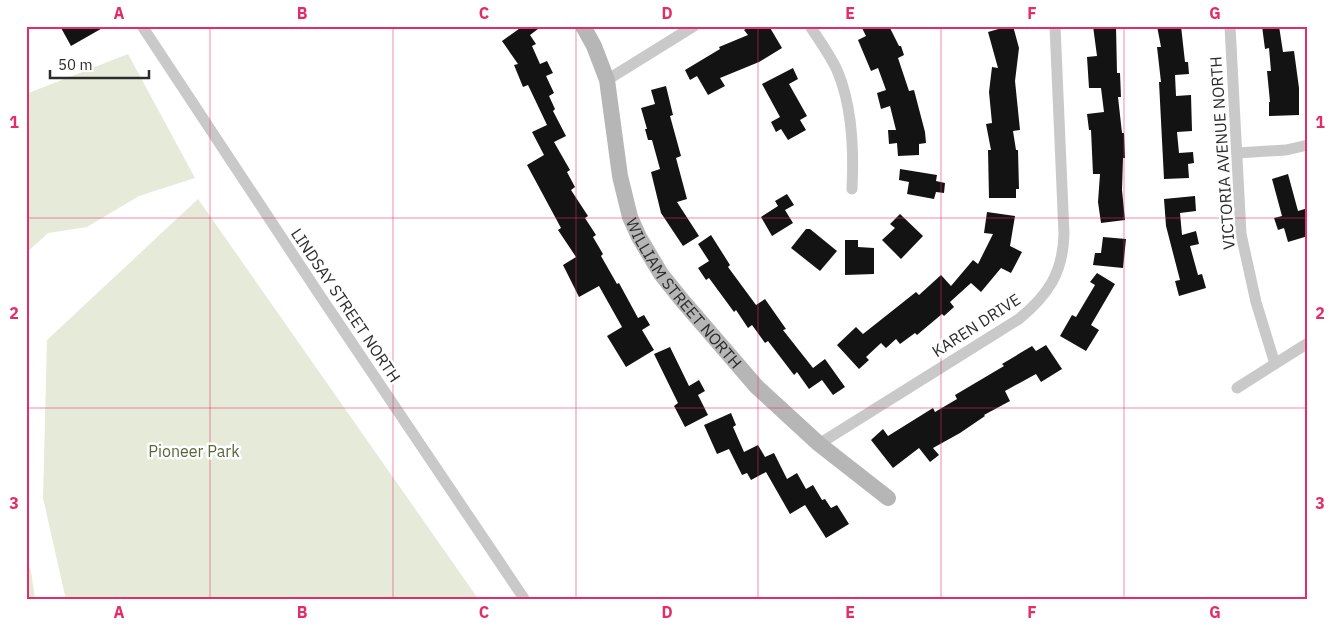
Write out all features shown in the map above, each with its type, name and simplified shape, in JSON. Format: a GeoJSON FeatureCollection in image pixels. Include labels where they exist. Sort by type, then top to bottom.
{"type":"FeatureCollection","features":[{"type":"Feature","properties":{"kind":"street","name":"LINDSAY STREET NORTH"},"geometry":{"type":"LineString","coordinates":[[142,26],[324,302],[525,600]]}},
{"type":"Feature","properties":{"kind":"street","name":"WILLIAM STREET NORTH"},"geometry":{"type":"LineString","coordinates":[[583,26],[594,46],[607,80],[620,176],[630,217],[639,237],[661,274],[756,386],[818,444],[888,498]]}},
{"type":"Feature","properties":{"kind":"street"},"geometry":{"type":"LineString","coordinates":[[607,80],[694,26]]}},
{"type":"Feature","properties":{"kind":"street"},"geometry":{"type":"LineString","coordinates":[[810,26],[836,67],[842,84],[853,158],[852,189]]}},
{"type":"Feature","properties":{"kind":"street","name":"KAREN DRIVE"},"geometry":{"type":"LineString","coordinates":[[818,444],[1019,319],[1044,295],[1052,283],[1064,252],[1054,26]]}},
{"type":"Feature","properties":{"kind":"street","name":"VICTORIA AVENUE NORTH"},"geometry":{"type":"LineString","coordinates":[[1230,26],[1239,213],[1244,255],[1256,302],[1276,364]]}},
{"type":"Feature","properties":{"kind":"street"},"geometry":{"type":"LineString","coordinates":[[1237,153],[1286,150],[1308,144]]}},
{"type":"Feature","properties":{"kind":"street"},"geometry":{"type":"LineString","coordinates":[[1237,388],[1308,343]]}},
{"type":"Feature","properties":{"kind":"green space"},"geometry":{"type":"Polygon","coordinates":[[[128,54],[195,178],[139,196],[87,227],[48,233],[26,253],[26,94],[128,54]]]}},
{"type":"Feature","properties":{"kind":"green space","name":"Pioneer Park"},"geometry":{"type":"Polygon","coordinates":[[[198,199],[479,600],[66,600],[43,498],[47,340],[198,199]]]}},
{"type":"Feature","properties":{"kind":"green space"},"geometry":{"type":"Polygon","coordinates":[[[26,559],[31,571],[35,600],[26,600],[26,559]]]}},
{"type":"Feature","properties":{"kind":"building"},"geometry":{"type":"Polygon","coordinates":[[[60,26],[106,26],[71,46],[60,26]]]}},
{"type":"Feature","properties":{"kind":"building"},"geometry":{"type":"Polygon","coordinates":[[[523,26],[542,26],[530,35],[536,44],[532,46],[540,64],[547,61],[553,73],[546,76],[554,93],[549,96],[555,109],[553,111],[566,136],[554,142],[570,170],[567,172],[575,187],[571,190],[588,216],[585,218],[596,235],[593,237],[603,254],[601,256],[617,284],[619,283],[638,318],[644,315],[650,325],[642,330],[654,350],[626,367],[607,336],[622,327],[599,286],[579,297],[563,265],[576,257],[558,230],[561,228],[527,165],[544,155],[532,132],[547,125],[528,85],[523,87],[514,65],[518,64],[502,41],[523,26]]]}},
{"type":"Feature","properties":{"kind":"building"},"geometry":{"type":"Polygon","coordinates":[[[750,26],[769,26],[782,48],[759,62],[720,78],[725,86],[708,95],[697,76],[690,80],[685,70],[720,49],[719,47],[748,35],[744,30],[750,26]]]}},
{"type":"Feature","properties":{"kind":"building"},"geometry":{"type":"Polygon","coordinates":[[[861,26],[889,26],[899,46],[901,46],[904,55],[898,58],[909,91],[914,90],[925,132],[926,143],[919,144],[919,155],[898,156],[897,143],[889,144],[888,130],[896,130],[890,106],[881,109],[877,93],[886,90],[878,68],[871,71],[858,40],[866,36],[861,26]]]}},
{"type":"Feature","properties":{"kind":"building"},"geometry":{"type":"Polygon","coordinates":[[[1013,26],[1019,48],[1015,81],[1020,130],[1013,131],[1016,150],[1018,150],[1019,189],[1016,189],[1016,198],[989,198],[988,150],[991,150],[986,124],[992,123],[989,92],[992,67],[998,68],[988,32],[1013,26]]]}},
{"type":"Feature","properties":{"kind":"building"},"geometry":{"type":"Polygon","coordinates":[[[1093,26],[1116,26],[1117,73],[1120,73],[1121,97],[1118,97],[1122,133],[1124,133],[1125,158],[1123,158],[1122,190],[1125,220],[1101,223],[1098,202],[1100,174],[1093,174],[1091,130],[1089,130],[1087,114],[1104,112],[1101,88],[1089,88],[1087,57],[1097,56],[1093,26]]]}},
{"type":"Feature","properties":{"kind":"building"},"geometry":{"type":"Polygon","coordinates":[[[1157,26],[1181,26],[1185,62],[1188,62],[1189,74],[1175,75],[1176,96],[1191,95],[1192,131],[1177,132],[1179,153],[1193,152],[1194,163],[1188,164],[1189,178],[1164,179],[1159,82],[1161,82],[1157,47],[1161,47],[1157,26]]]}},
{"type":"Feature","properties":{"kind":"building"},"geometry":{"type":"Polygon","coordinates":[[[1262,26],[1279,26],[1283,52],[1294,51],[1299,88],[1299,115],[1269,116],[1270,102],[1267,71],[1271,71],[1269,48],[1265,49],[1262,26]]]}},
{"type":"Feature","properties":{"kind":"building"},"geometry":{"type":"Polygon","coordinates":[[[793,68],[798,79],[789,84],[807,116],[800,120],[806,130],[788,140],[781,129],[776,132],[771,122],[780,117],[762,84],[793,68]]]}},
{"type":"Feature","properties":{"kind":"building"},"geometry":{"type":"Polygon","coordinates":[[[666,86],[673,115],[670,116],[681,156],[676,158],[687,199],[677,202],[699,236],[683,246],[661,213],[651,172],[660,169],[652,140],[648,140],[641,108],[655,104],[651,90],[666,86]]]}},
{"type":"Feature","properties":{"kind":"building"},"geometry":{"type":"Polygon","coordinates":[[[900,169],[937,175],[936,181],[945,183],[944,193],[936,192],[934,199],[907,194],[909,182],[899,180],[900,169]]]}},
{"type":"Feature","properties":{"kind":"building"},"geometry":{"type":"Polygon","coordinates":[[[1288,174],[1298,211],[1308,208],[1308,236],[1288,242],[1284,228],[1278,230],[1274,218],[1282,216],[1272,179],[1288,174]]]}},
{"type":"Feature","properties":{"kind":"building"},"geometry":{"type":"Polygon","coordinates":[[[787,194],[794,205],[785,210],[793,223],[772,236],[761,217],[778,206],[775,201],[787,194]]]}},
{"type":"Feature","properties":{"kind":"building"},"geometry":{"type":"Polygon","coordinates":[[[1195,196],[1196,211],[1180,213],[1182,235],[1196,231],[1199,244],[1190,246],[1198,275],[1202,274],[1206,288],[1179,296],[1175,281],[1180,280],[1166,226],[1164,199],[1195,196]]]}},
{"type":"Feature","properties":{"kind":"building"},"geometry":{"type":"Polygon","coordinates":[[[987,212],[1015,216],[1010,246],[1022,252],[1011,273],[1001,268],[981,292],[971,283],[950,302],[954,307],[944,316],[942,314],[917,335],[915,333],[900,344],[896,339],[886,348],[881,343],[866,357],[869,360],[859,369],[837,345],[856,327],[863,334],[916,292],[919,295],[941,275],[951,286],[973,260],[978,264],[993,234],[984,233],[987,212]]]}},
{"type":"Feature","properties":{"kind":"building"},"geometry":{"type":"Polygon","coordinates":[[[900,214],[923,236],[901,259],[882,240],[895,228],[890,224],[900,214]]]}},
{"type":"Feature","properties":{"kind":"building"},"geometry":{"type":"Polygon","coordinates":[[[806,229],[810,229],[837,251],[820,271],[791,248],[806,229]]]}},
{"type":"Feature","properties":{"kind":"building"},"geometry":{"type":"Polygon","coordinates":[[[711,235],[730,265],[728,267],[756,305],[765,299],[786,329],[783,330],[813,368],[825,359],[845,387],[833,395],[822,380],[809,389],[797,372],[794,375],[768,341],[765,343],[752,325],[748,328],[736,310],[734,312],[709,278],[706,280],[698,268],[709,261],[698,244],[711,235]]]}},
{"type":"Feature","properties":{"kind":"building"},"geometry":{"type":"Polygon","coordinates":[[[1103,237],[1126,239],[1123,268],[1093,265],[1095,253],[1101,253],[1103,237]]]}},
{"type":"Feature","properties":{"kind":"building"},"geometry":{"type":"Polygon","coordinates":[[[845,240],[858,240],[858,247],[874,248],[874,274],[845,275],[845,240]]]}},
{"type":"Feature","properties":{"kind":"building"},"geometry":{"type":"Polygon","coordinates":[[[1097,273],[1115,284],[1091,325],[1099,330],[1086,351],[1060,336],[1072,315],[1076,317],[1095,285],[1090,282],[1097,273]]]}},
{"type":"Feature","properties":{"kind":"building"},"geometry":{"type":"Polygon","coordinates":[[[1046,345],[1062,369],[1041,382],[1036,374],[1005,391],[1010,401],[984,415],[960,433],[933,448],[939,455],[930,462],[919,448],[893,468],[871,440],[883,429],[888,436],[933,408],[935,412],[957,399],[955,395],[1004,366],[1002,364],[1032,346],[1036,351],[1046,345]]]}},
{"type":"Feature","properties":{"kind":"building"},"geometry":{"type":"Polygon","coordinates":[[[670,347],[689,386],[699,380],[705,391],[698,395],[708,415],[685,427],[674,406],[678,403],[654,354],[670,347]]]}},
{"type":"Feature","properties":{"kind":"building"},"geometry":{"type":"Polygon","coordinates":[[[731,413],[736,425],[733,427],[744,452],[758,445],[765,457],[774,453],[787,479],[797,473],[806,489],[813,485],[822,500],[825,499],[831,508],[837,505],[849,524],[826,538],[805,505],[790,514],[766,472],[751,480],[747,473],[742,475],[729,449],[717,454],[704,425],[731,413]]]}}]}
